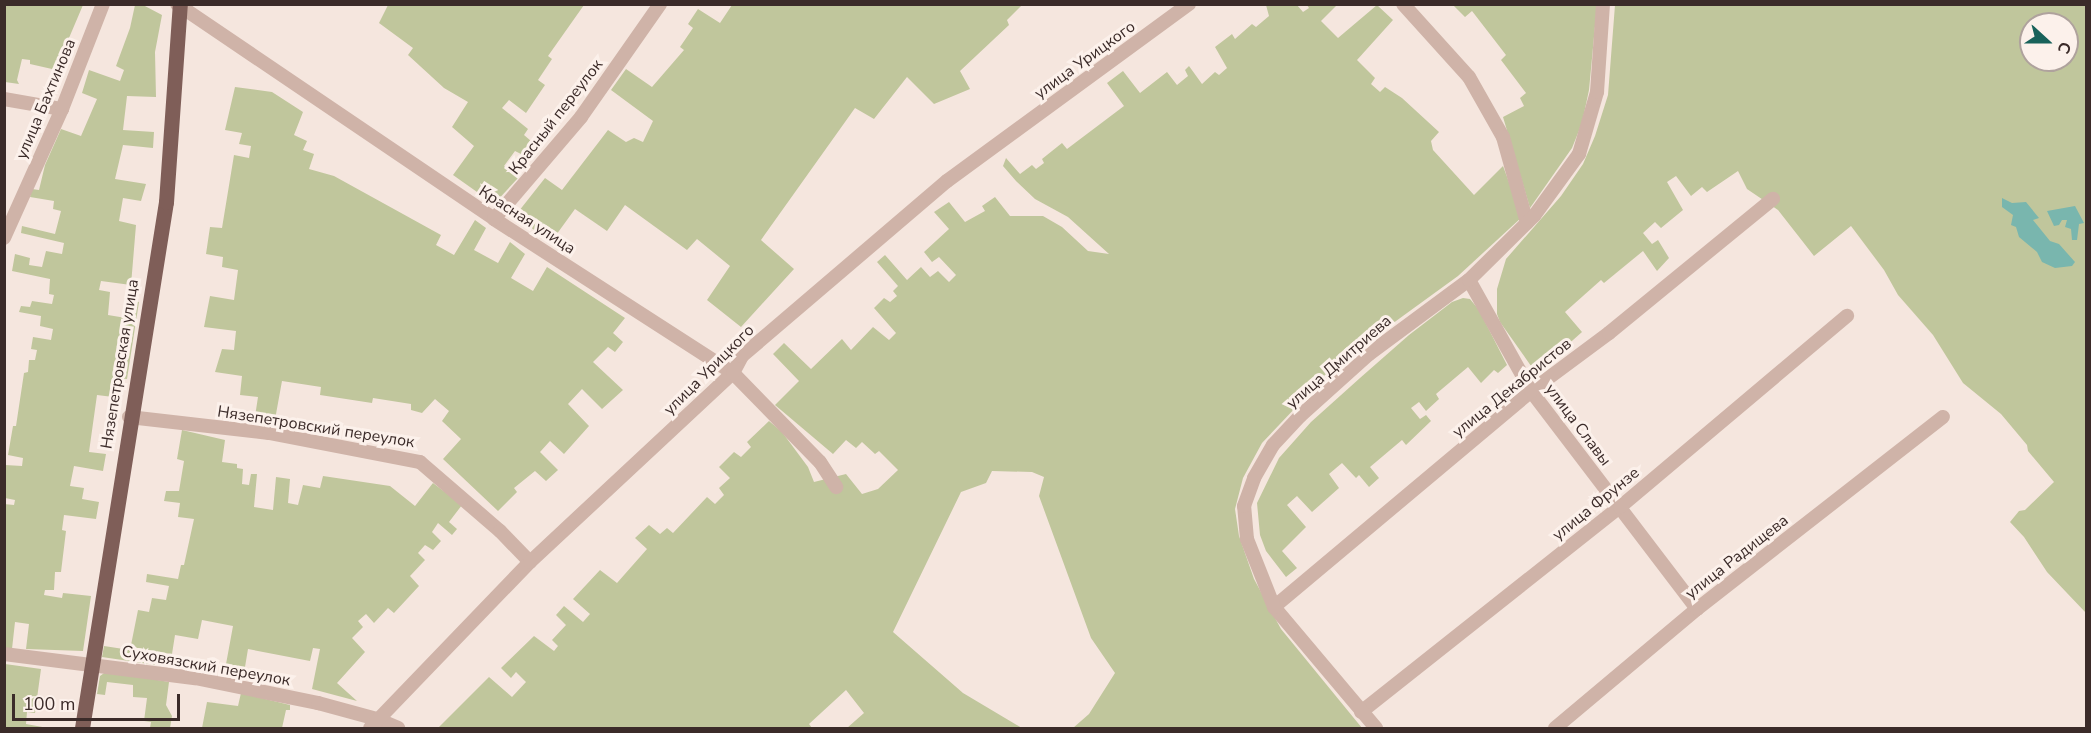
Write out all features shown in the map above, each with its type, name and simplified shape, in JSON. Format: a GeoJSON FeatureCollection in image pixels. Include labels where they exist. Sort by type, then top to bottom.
{"type":"FeatureCollection","features":[{"type":"Feature","properties":{"kind":"main road","name":"Нязепетровская улица"},"geometry":{"type":"LineString","coordinates":[[81,729],[129,417],[166,202],[179,5]]}},
{"type":"Feature","properties":{"kind":"street","name":"улица Бахтинова"},"geometry":{"type":"LineString","coordinates":[[4,238],[62,109],[103,4]]}},
{"type":"Feature","properties":{"kind":"street","name":"Красный переулок"},"geometry":{"type":"LineString","coordinates":[[494,219],[581,117],[660,4]]}},
{"type":"Feature","properties":{"kind":"street","name":"улица Урицкого"},"geometry":{"type":"LineString","coordinates":[[374,724],[530,562],[733,373],[742,356],[947,181],[1189,4]]}},
{"type":"Feature","properties":{"kind":"street"},"geometry":{"type":"LineString","coordinates":[[1403,4],[1469,77],[1503,137],[1527,223]]}},
{"type":"Feature","properties":{"kind":"street","name":"улица Дмитриева"},"geometry":{"type":"LineString","coordinates":[[1374,728],[1274,607],[1247,539],[1244,506],[1254,478],[1273,445],[1300,416],[1369,354],[1469,280],[1527,223],[1578,154],[1597,92],[1603,4]]}},
{"type":"Feature","properties":{"kind":"street","name":"Красная улица"},"geometry":{"type":"LineString","coordinates":[[179,5],[494,219],[733,373],[820,462],[836,487]]}},
{"type":"Feature","properties":{"kind":"street"},"geometry":{"type":"LineString","coordinates":[[4,99],[62,109]]}},
{"type":"Feature","properties":{"kind":"street","name":"улица Декабристов"},"geometry":{"type":"LineString","coordinates":[[1274,607],[1531,391],[1609,333],[1773,198]]}},
{"type":"Feature","properties":{"kind":"street","name":"улица Славы"},"geometry":{"type":"LineString","coordinates":[[1469,280],[1531,391],[1698,609]]}},
{"type":"Feature","properties":{"kind":"street","name":"улица Фрунзе"},"geometry":{"type":"LineString","coordinates":[[1361,712],[1620,507],[1847,316]]}},
{"type":"Feature","properties":{"kind":"street","name":"Нязепетровский переулок"},"geometry":{"type":"LineString","coordinates":[[129,417],[269,434],[420,462],[500,531],[530,562]]}},
{"type":"Feature","properties":{"kind":"street","name":"улица Радищева"},"geometry":{"type":"LineString","coordinates":[[1555,729],[1698,609],[1943,417]]}},
{"type":"Feature","properties":{"kind":"street","name":"Суховязский переулок"},"geometry":{"type":"LineString","coordinates":[[4,654],[91,663],[195,678],[398,729]]}},
{"type":"Feature","properties":{"kind":"green space"},"geometry":{"type":"Polygon","coordinates":[[[4,5],[83,5],[66,45],[68,46],[55,87],[48,87],[52,69],[30,64],[30,60],[22,59],[17,80],[19,84],[5,82],[4,5]]]}},
{"type":"Feature","properties":{"kind":"green space"},"geometry":{"type":"Polygon","coordinates":[[[135,5],[143,5],[162,15],[155,52],[156,97],[127,96],[123,130],[154,132],[153,148],[123,145],[115,179],[146,184],[141,201],[123,198],[119,221],[136,225],[131,285],[101,281],[99,290],[110,292],[108,315],[126,318],[129,300],[139,302],[127,379],[116,378],[113,397],[97,395],[89,452],[106,454],[103,471],[74,466],[70,486],[84,488],[82,499],[99,502],[96,519],[64,515],[62,530],[66,531],[61,572],[55,572],[54,590],[45,590],[44,595],[62,598],[63,593],[91,596],[83,651],[26,649],[29,624],[15,622],[12,649],[5,648],[4,504],[14,505],[15,500],[5,498],[5,465],[22,466],[23,458],[8,455],[13,426],[16,426],[24,373],[28,372],[29,360],[35,360],[37,350],[31,349],[33,337],[51,340],[53,329],[40,326],[41,316],[19,312],[21,306],[30,307],[32,301],[52,304],[54,295],[49,294],[50,279],[12,271],[15,254],[30,258],[29,265],[42,267],[46,251],[62,254],[64,243],[21,233],[22,226],[55,234],[61,211],[53,209],[54,201],[30,197],[32,189],[39,190],[45,165],[61,129],[81,136],[97,99],[82,93],[89,70],[120,81],[124,70],[116,66],[130,28],[135,5]]]}},
{"type":"Feature","properties":{"kind":"green space"},"geometry":{"type":"Polygon","coordinates":[[[388,5],[584,5],[548,56],[552,59],[538,80],[545,85],[526,113],[509,100],[502,108],[528,129],[524,135],[531,141],[521,154],[515,151],[504,166],[518,178],[494,204],[453,175],[474,146],[452,127],[468,102],[444,88],[408,55],[413,48],[379,23],[388,5]]]}},
{"type":"Feature","properties":{"kind":"green space"},"geometry":{"type":"Polygon","coordinates":[[[732,5],[1022,5],[1007,20],[1009,25],[960,71],[970,89],[934,104],[907,77],[874,119],[855,108],[761,240],[794,269],[741,327],[707,300],[730,266],[697,239],[687,250],[625,205],[607,231],[575,209],[551,242],[515,216],[545,178],[562,190],[608,130],[626,142],[634,138],[643,142],[653,121],[611,90],[626,69],[652,87],[684,50],[680,47],[693,28],[688,24],[698,9],[720,23],[732,5]]]}},
{"type":"Feature","properties":{"kind":"green space"},"geometry":{"type":"Polygon","coordinates":[[[1266,5],[1297,5],[1303,12],[1309,8],[1307,5],[1337,5],[1321,21],[1338,38],[1377,5],[1393,20],[1357,60],[1375,78],[1371,84],[1380,92],[1385,87],[1402,98],[1439,132],[1431,141],[1433,150],[1474,195],[1503,166],[1522,217],[1458,276],[1374,337],[1298,405],[1262,443],[1243,478],[1235,509],[1239,536],[1254,579],[1281,629],[1362,728],[1073,728],[1089,714],[1115,673],[1091,638],[1039,496],[1044,477],[1032,472],[992,471],[986,483],[961,492],[893,632],[963,693],[1022,728],[847,728],[864,713],[846,690],[809,724],[812,728],[438,728],[489,677],[512,697],[526,682],[516,672],[511,678],[501,668],[534,636],[554,651],[558,646],[552,640],[566,625],[556,615],[564,606],[583,622],[590,614],[573,599],[600,570],[617,583],[647,549],[635,538],[649,525],[660,534],[667,528],[673,533],[707,497],[715,504],[724,495],[719,488],[730,478],[719,467],[734,452],[741,457],[751,447],[747,442],[769,421],[782,432],[808,467],[814,482],[846,474],[862,494],[878,489],[898,470],[879,451],[875,454],[862,442],[856,448],[846,440],[833,454],[775,405],[799,381],[773,354],[784,343],[811,369],[842,339],[851,350],[873,327],[889,340],[896,333],[874,308],[884,298],[890,302],[897,296],[893,291],[898,286],[877,262],[885,255],[907,280],[921,267],[930,277],[938,271],[949,282],[956,275],[939,257],[932,262],[924,252],[949,229],[934,212],[949,202],[965,222],[985,211],[982,206],[995,197],[1010,216],[1043,216],[1062,227],[1088,251],[1109,254],[1068,217],[1035,199],[1003,166],[1006,158],[1020,174],[1032,165],[1036,169],[1044,163],[1042,159],[1062,143],[1067,149],[1124,106],[1107,83],[1123,71],[1140,93],[1167,72],[1177,85],[1188,76],[1185,70],[1189,66],[1202,84],[1215,72],[1219,75],[1227,68],[1215,47],[1232,34],[1235,39],[1252,24],[1256,27],[1269,16],[1266,5]]]}},
{"type":"Feature","properties":{"kind":"green space"},"geometry":{"type":"Polygon","coordinates":[[[1453,5],[1597,5],[1589,90],[1582,123],[1572,148],[1530,208],[1503,117],[1524,106],[1520,98],[1526,93],[1501,60],[1506,55],[1472,11],[1465,17],[1453,5]]]}},
{"type":"Feature","properties":{"kind":"green space"},"geometry":{"type":"Polygon","coordinates":[[[1615,5],[2086,5],[2086,613],[2047,572],[2024,537],[2010,522],[2019,511],[2025,510],[2054,482],[2028,451],[2027,445],[2001,414],[1963,383],[1933,335],[1898,295],[1884,270],[1851,226],[1814,256],[1778,210],[1747,189],[1738,171],[1707,192],[1702,187],[1691,196],[1676,176],[1667,182],[1683,210],[1661,228],[1655,222],[1643,233],[1652,244],[1658,240],[1669,258],[1657,271],[1643,251],[1604,283],[1601,280],[1565,312],[1582,332],[1536,373],[1500,322],[1497,314],[1497,289],[1506,259],[1561,196],[1583,164],[1608,95],[1615,5]]]}},
{"type":"Feature","properties":{"kind":"green space"},"geometry":{"type":"Polygon","coordinates":[[[235,87],[272,92],[303,112],[294,135],[307,141],[303,150],[314,154],[309,169],[334,176],[441,235],[436,245],[454,255],[475,220],[486,228],[474,250],[498,263],[510,242],[525,254],[511,278],[533,291],[547,267],[625,318],[613,333],[623,342],[615,352],[608,347],[593,362],[623,390],[602,409],[582,389],[568,404],[589,426],[564,454],[550,441],[540,452],[558,470],[546,481],[535,471],[514,488],[517,492],[498,511],[443,459],[461,439],[442,421],[449,411],[435,399],[422,413],[411,410],[411,404],[373,398],[372,403],[320,395],[321,387],[282,381],[274,425],[254,423],[258,397],[240,395],[242,376],[215,372],[222,349],[234,350],[236,331],[204,327],[210,296],[234,300],[238,270],[222,267],[223,257],[206,254],[210,227],[222,228],[234,155],[249,158],[251,146],[239,144],[242,133],[225,130],[235,87]]]}},
{"type":"Feature","properties":{"kind":"green space"},"geometry":{"type":"Polygon","coordinates":[[[1463,298],[1470,299],[1479,310],[1507,365],[1498,373],[1494,370],[1481,383],[1468,367],[1436,394],[1439,399],[1426,411],[1419,402],[1411,408],[1420,419],[1426,415],[1431,421],[1406,445],[1402,440],[1370,467],[1379,478],[1369,487],[1359,475],[1356,478],[1342,463],[1329,474],[1339,488],[1312,512],[1297,496],[1287,505],[1306,527],[1282,551],[1297,568],[1286,577],[1266,551],[1260,535],[1257,503],[1279,458],[1311,422],[1409,335],[1452,302],[1463,298]]]}},
{"type":"Feature","properties":{"kind":"green space"},"geometry":{"type":"Polygon","coordinates":[[[182,430],[225,440],[222,462],[237,464],[237,468],[243,469],[242,484],[249,485],[251,474],[257,474],[254,507],[273,510],[276,477],[290,479],[288,503],[298,505],[303,485],[320,488],[323,476],[390,486],[415,506],[433,483],[462,505],[449,522],[457,529],[452,535],[438,523],[432,532],[441,541],[433,550],[425,545],[418,553],[425,560],[410,576],[419,586],[394,613],[388,608],[374,623],[366,614],[358,621],[363,627],[352,638],[365,652],[337,683],[357,701],[312,689],[320,649],[313,648],[310,661],[248,649],[243,679],[224,675],[233,626],[202,620],[198,639],[175,635],[172,654],[158,652],[156,665],[102,657],[104,646],[130,650],[138,610],[149,612],[152,598],[166,600],[169,586],[146,582],[147,574],[178,579],[181,565],[184,565],[194,519],[178,517],[180,503],[164,501],[166,491],[179,491],[184,461],[177,459],[182,430]]]}},
{"type":"Feature","properties":{"kind":"green space"},"geometry":{"type":"Polygon","coordinates":[[[5,664],[41,669],[35,713],[27,712],[26,724],[48,728],[5,728],[5,664]]]}},
{"type":"Feature","properties":{"kind":"green space"},"geometry":{"type":"Polygon","coordinates":[[[107,671],[169,682],[166,705],[172,716],[170,728],[150,728],[151,722],[144,721],[147,698],[133,697],[133,685],[107,682],[105,695],[97,694],[100,676],[107,671]]]}},
{"type":"Feature","properties":{"kind":"green space"},"geometry":{"type":"Polygon","coordinates":[[[241,693],[290,705],[290,710],[286,710],[282,728],[202,728],[207,702],[238,706],[241,693]]]}},
{"type":"Feature","properties":{"kind":"water"},"geometry":{"type":"Polygon","coordinates":[[[2002,198],[2012,203],[2026,202],[2039,218],[2033,220],[2050,241],[2059,244],[2075,262],[2072,266],[2055,268],[2042,262],[2037,252],[2019,237],[2016,227],[2011,225],[2013,215],[2002,207],[2002,198]]]}},
{"type":"Feature","properties":{"kind":"water"},"geometry":{"type":"Polygon","coordinates":[[[2075,206],[2084,223],[2079,224],[2077,240],[2072,240],[2071,229],[2065,227],[2067,220],[2062,220],[2059,225],[2054,226],[2047,211],[2075,206]]]}}]}
